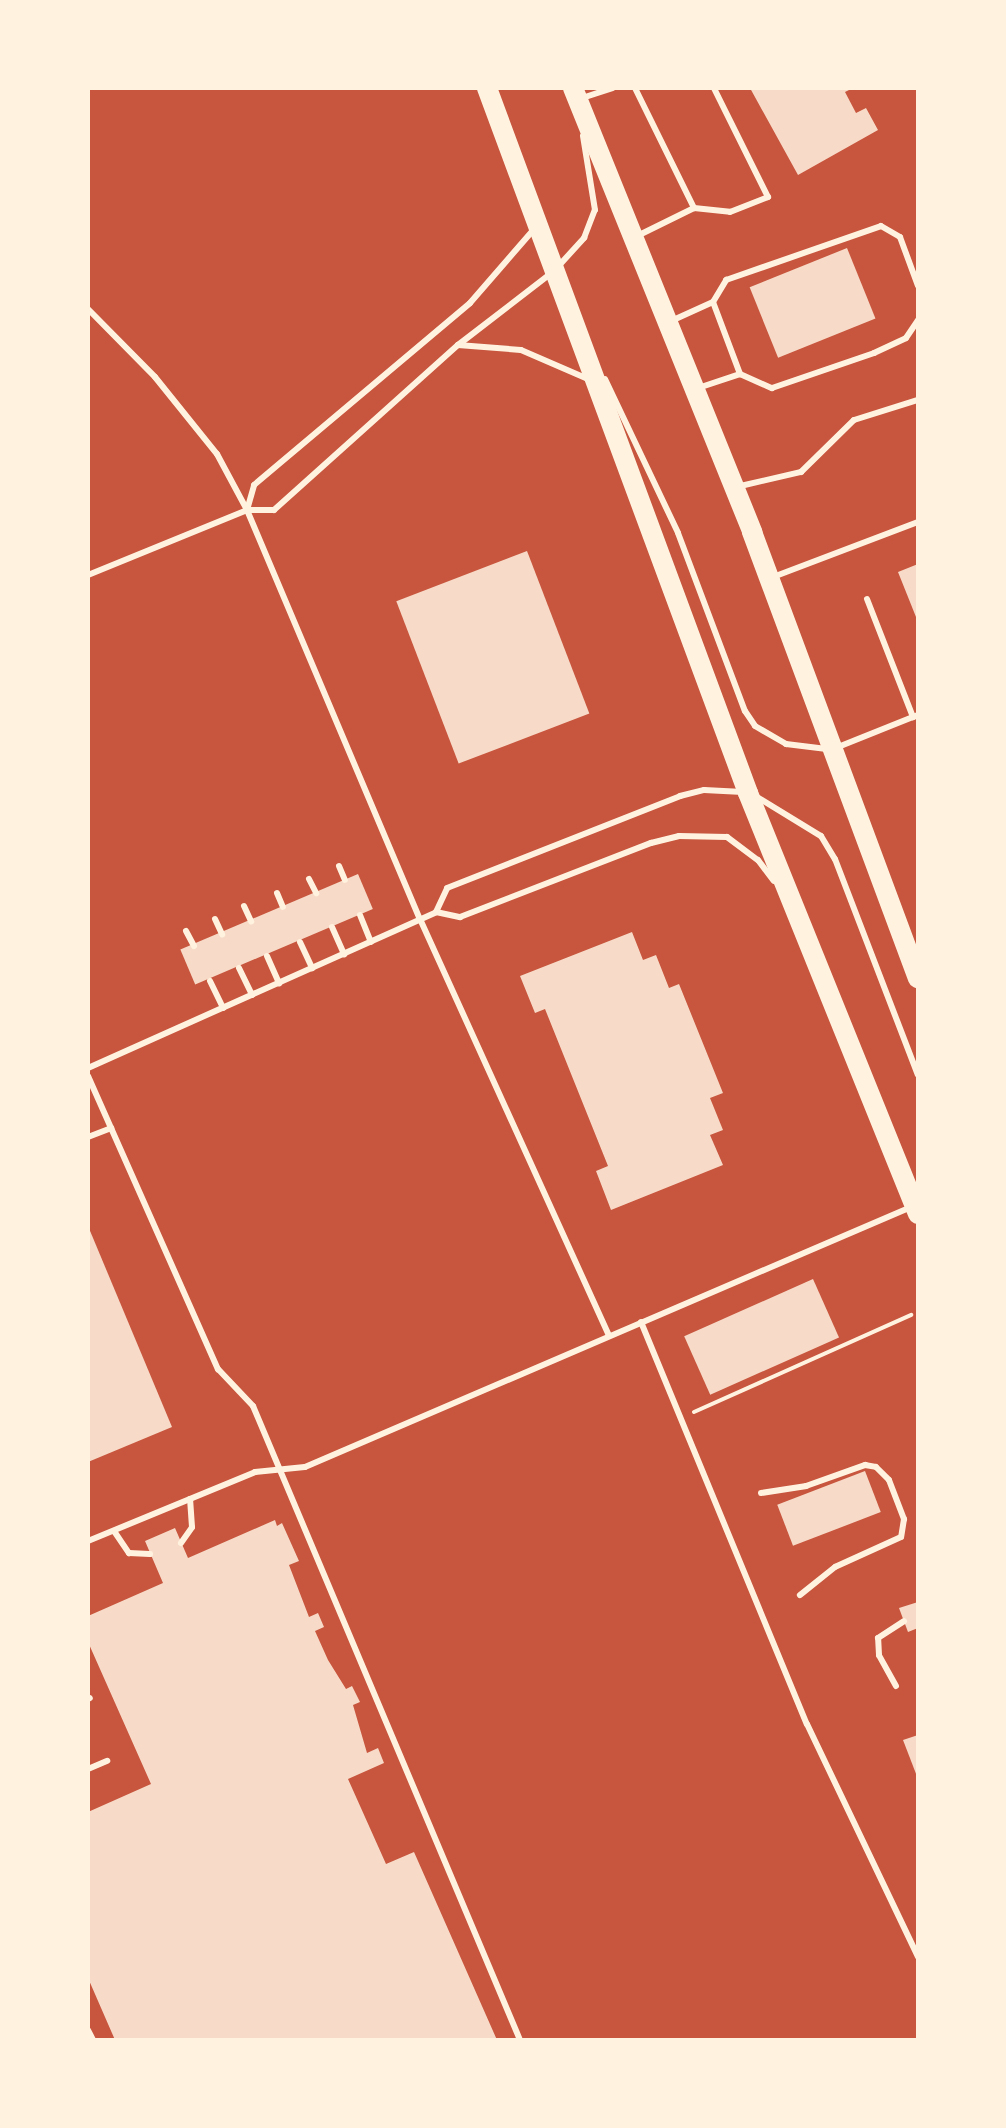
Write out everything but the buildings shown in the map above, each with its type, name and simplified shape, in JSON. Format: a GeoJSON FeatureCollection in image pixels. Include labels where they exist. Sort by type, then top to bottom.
{"type":"FeatureCollection","features":[{"type":"Feature","properties":{"kind":"main road"},"geometry":{"type":"LineString","coordinates":[[487,88],[748,793],[916,1210]]}},
{"type":"Feature","properties":{"kind":"main road"},"geometry":{"type":"LineString","coordinates":[[575,94],[769,578],[918,978]]}},
{"type":"Feature","properties":{"kind":"lane"},"geometry":{"type":"LineString","coordinates":[[88,575],[247,510],[274,510],[458,345],[554,271],[584,238],[595,210],[575,94],[612,88]]}},
{"type":"Feature","properties":{"kind":"lane"},"geometry":{"type":"LineString","coordinates":[[635,88],[694,208]]}},
{"type":"Feature","properties":{"kind":"lane"},"geometry":{"type":"LineString","coordinates":[[633,238],[694,208],[730,212],[768,197],[714,88]]}},
{"type":"Feature","properties":{"kind":"lane"},"geometry":{"type":"LineString","coordinates":[[247,510],[254,485],[470,303],[537,226]]}},
{"type":"Feature","properties":{"kind":"lane"},"geometry":{"type":"LineString","coordinates":[[667,323],[713,302],[726,280],[881,226],[900,237],[918,286]]}},
{"type":"Feature","properties":{"kind":"lane"},"geometry":{"type":"LineString","coordinates":[[554,271],[678,533],[745,711],[755,726],[786,744],[833,749],[916,716],[867,599]]}},
{"type":"Feature","properties":{"kind":"lane"},"geometry":{"type":"LineString","coordinates":[[713,302],[740,374]]}},
{"type":"Feature","properties":{"kind":"lane"},"geometry":{"type":"LineString","coordinates":[[88,309],[155,377],[208,443],[247,510],[420,919],[608,1334]]}},
{"type":"Feature","properties":{"kind":"lane"},"geometry":{"type":"LineString","coordinates":[[694,389],[740,374],[772,388],[874,353],[906,338],[918,320]]}},
{"type":"Feature","properties":{"kind":"lane"},"geometry":{"type":"LineString","coordinates":[[458,345],[521,350],[596,383]]}},
{"type":"Feature","properties":{"kind":"lane"},"geometry":{"type":"LineString","coordinates":[[734,488],[801,472],[854,420],[918,400]]}},
{"type":"Feature","properties":{"kind":"lane"},"geometry":{"type":"LineString","coordinates":[[769,578],[840,547],[918,522]]}},
{"type":"Feature","properties":{"kind":"lane"},"geometry":{"type":"LineString","coordinates":[[436,912],[447,888],[680,796],[704,790],[748,793],[795,815],[821,836],[835,859],[918,1075]]}},
{"type":"Feature","properties":{"kind":"lane"},"geometry":{"type":"LineString","coordinates":[[88,1068],[436,912],[460,917],[651,843],[706,834],[727,837],[758,860],[804,933]]}},
{"type":"Feature","properties":{"kind":"lane"},"geometry":{"type":"LineString","coordinates":[[339,866],[345,880]]}},
{"type":"Feature","properties":{"kind":"lane"},"geometry":{"type":"LineString","coordinates":[[309,879],[316,893]]}},
{"type":"Feature","properties":{"kind":"lane"},"geometry":{"type":"LineString","coordinates":[[277,893],[283,907]]}},
{"type":"Feature","properties":{"kind":"lane"},"geometry":{"type":"LineString","coordinates":[[244,906],[251,921]]}},
{"type":"Feature","properties":{"kind":"lane"},"geometry":{"type":"LineString","coordinates":[[360,915],[371,942]]}},
{"type":"Feature","properties":{"kind":"lane"},"geometry":{"type":"LineString","coordinates":[[215,919],[222,934]]}},
{"type":"Feature","properties":{"kind":"lane"},"geometry":{"type":"LineString","coordinates":[[332,927],[344,954]]}},
{"type":"Feature","properties":{"kind":"lane"},"geometry":{"type":"LineString","coordinates":[[186,931],[194,946]]}},
{"type":"Feature","properties":{"kind":"lane"},"geometry":{"type":"LineString","coordinates":[[300,942],[312,968]]}},
{"type":"Feature","properties":{"kind":"lane"},"geometry":{"type":"LineString","coordinates":[[267,956],[279,983]]}},
{"type":"Feature","properties":{"kind":"lane"},"geometry":{"type":"LineString","coordinates":[[239,968],[252,995]]}},
{"type":"Feature","properties":{"kind":"lane"},"geometry":{"type":"LineString","coordinates":[[210,981],[223,1008]]}},
{"type":"Feature","properties":{"kind":"lane"},"geometry":{"type":"LineString","coordinates":[[88,1076],[218,1369],[253,1406],[520,2040]]}},
{"type":"Feature","properties":{"kind":"lane"},"geometry":{"type":"LineString","coordinates":[[88,1137],[111,1128]]}},
{"type":"Feature","properties":{"kind":"lane"},"geometry":{"type":"LineString","coordinates":[[88,1541],[255,1472],[305,1467],[608,1334],[916,1210]]}},
{"type":"Feature","properties":{"kind":"lane"},"geometry":{"type":"LineString","coordinates":[[641,1322],[807,1724],[918,1957]]}},
{"type":"Feature","properties":{"kind":"lane"},"geometry":{"type":"LineString","coordinates":[[761,1493],[806,1486],[865,1465],[876,1467],[889,1480],[904,1519],[901,1537],[835,1567],[800,1595]]}},
{"type":"Feature","properties":{"kind":"lane"},"geometry":{"type":"LineString","coordinates":[[181,1543],[192,1527],[190,1499]]}},
{"type":"Feature","properties":{"kind":"lane"},"geometry":{"type":"LineString","coordinates":[[114,1531],[129,1553],[150,1554]]}},
{"type":"Feature","properties":{"kind":"lane"},"geometry":{"type":"LineString","coordinates":[[896,1686],[879,1655],[878,1638],[904,1621]]}},
{"type":"Feature","properties":{"kind":"lane"},"geometry":{"type":"LineString","coordinates":[[88,1769],[107,1761]]}},
{"type":"Feature","properties":{"kind":"lane"},"geometry":{"type":"LineString","coordinates":[[88,2030],[93,2040]]}},
{"type":"Feature","properties":{"kind":"path"},"geometry":{"type":"LineString","coordinates":[[681,1417],[911,1315]]}}]}
